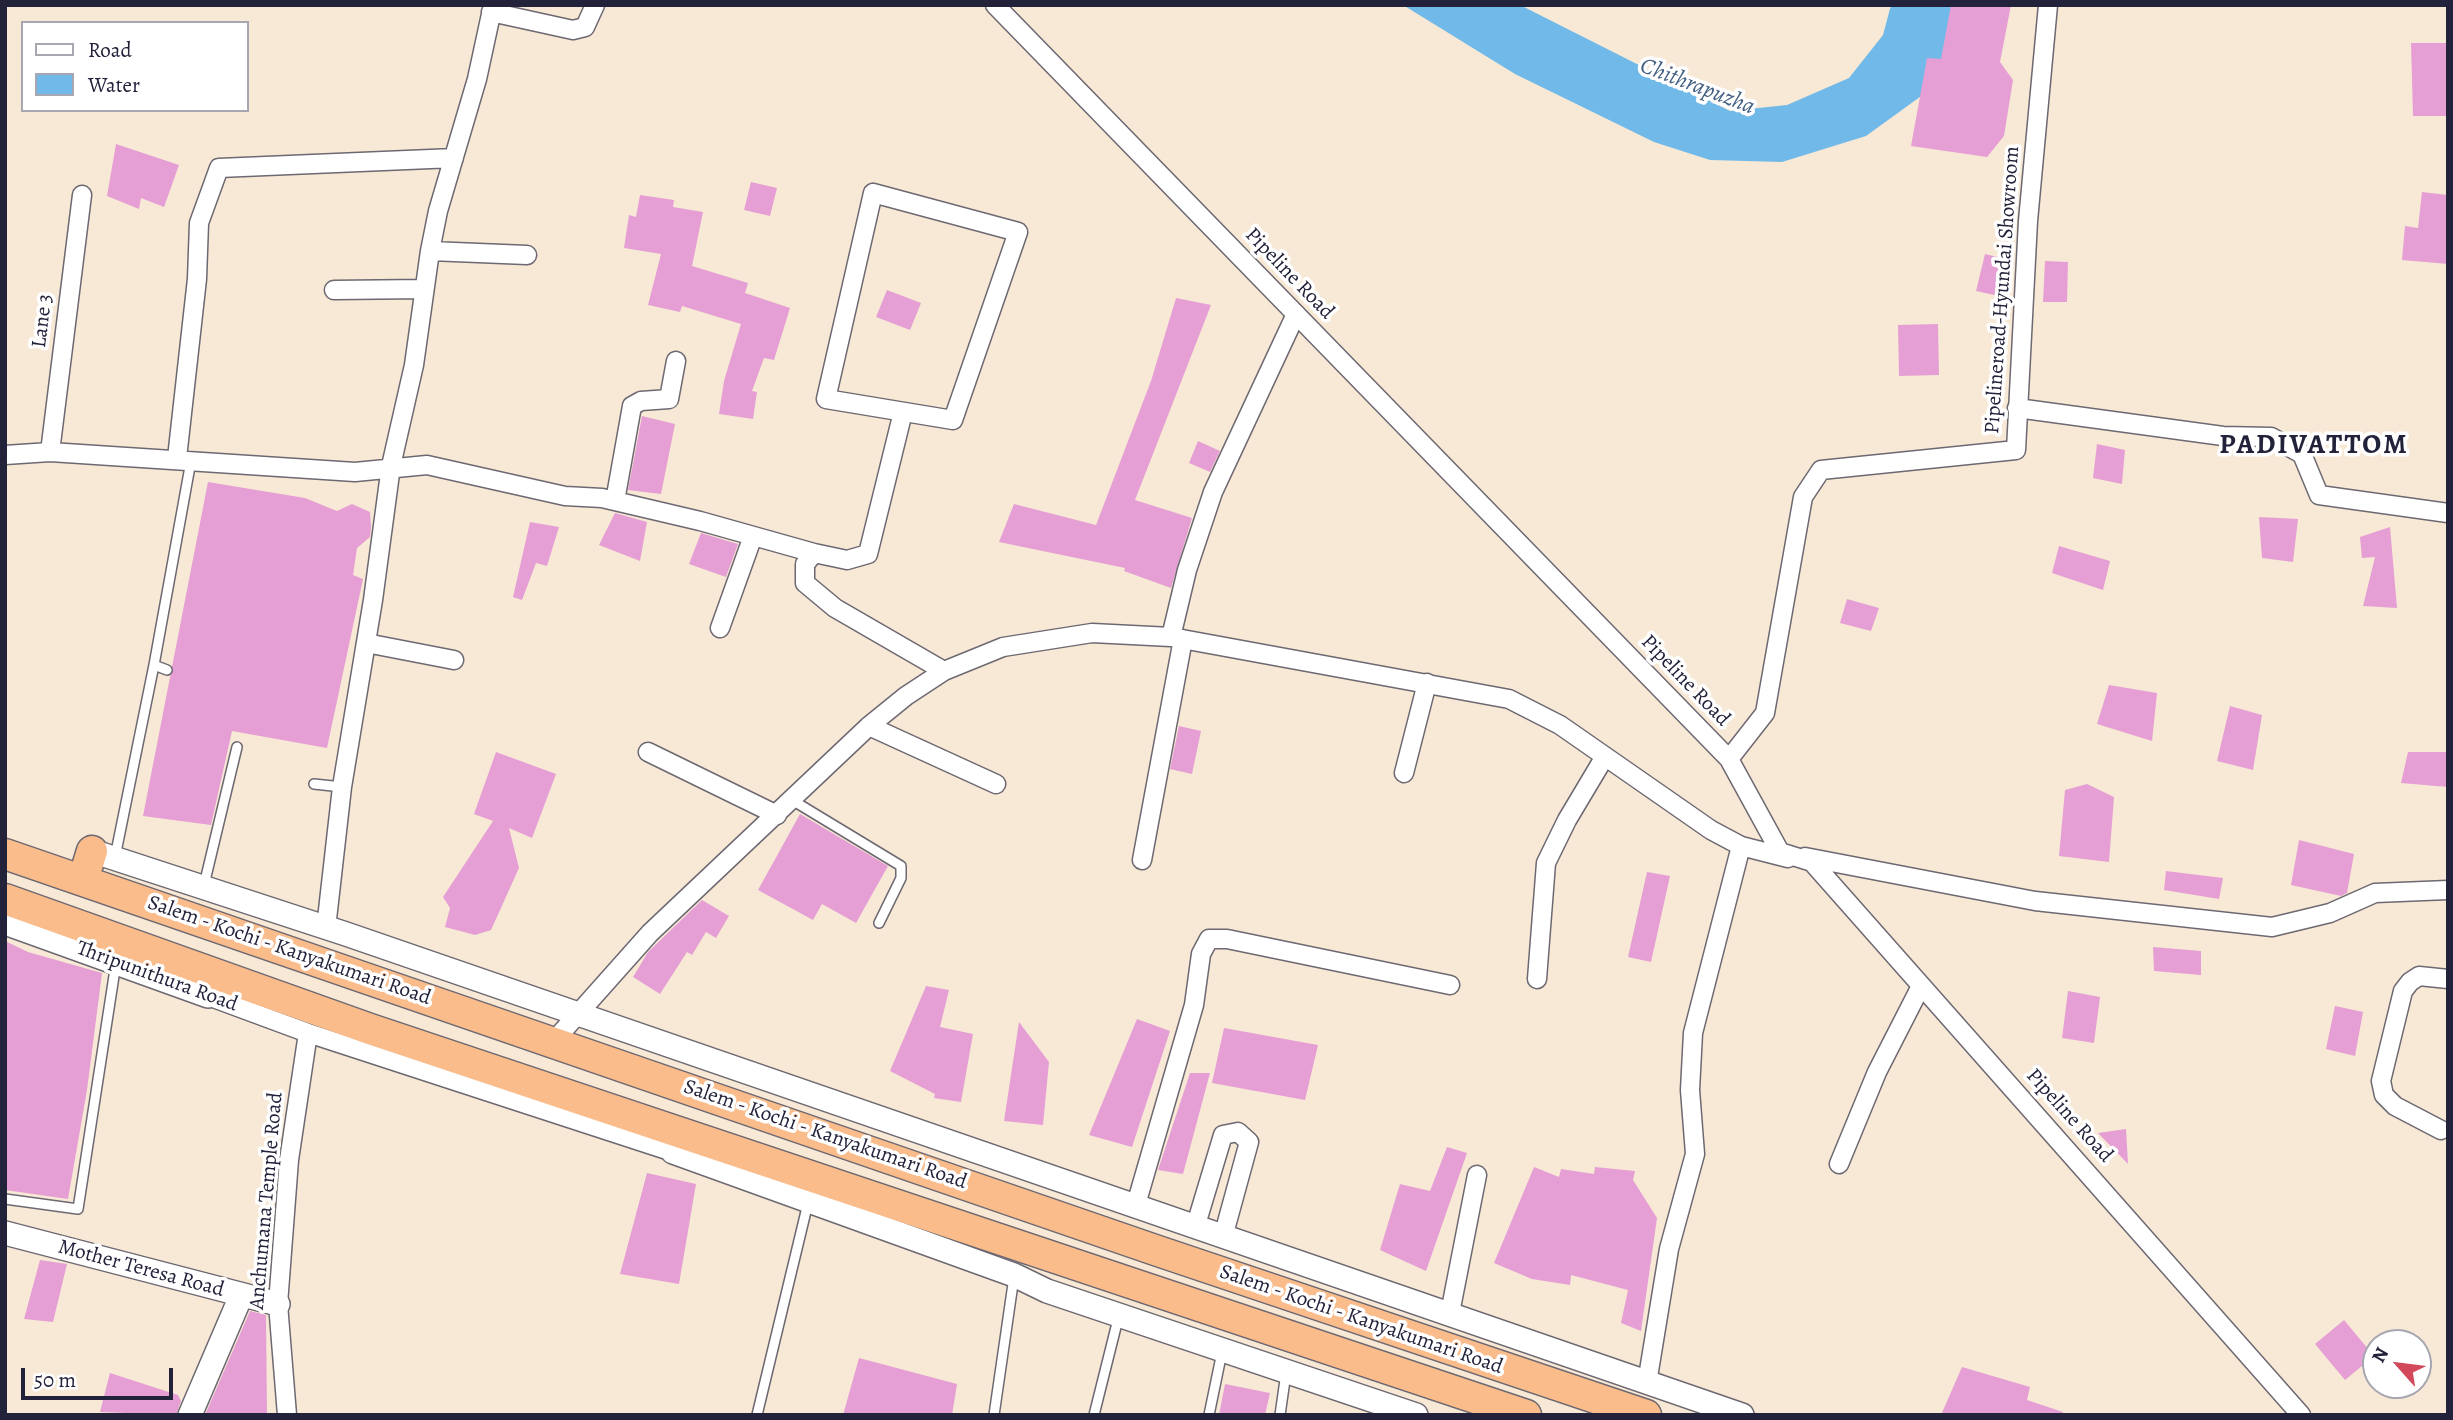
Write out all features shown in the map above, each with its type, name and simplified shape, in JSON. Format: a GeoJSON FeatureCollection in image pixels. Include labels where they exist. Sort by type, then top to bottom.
{"type":"FeatureCollection","features":[{"type":"Feature","properties":{"kind":"highway","name":"Salem - Kochi - Kanyakumari Road"},"geometry":{"type":"LineString","coordinates":[[5,854],[1646,1415]]}},
{"type":"Feature","properties":{"kind":"highway"},"geometry":{"type":"LineString","coordinates":[[83,880],[103,856]]}},
{"type":"Feature","properties":{"kind":"highway","name":"Salem - Kochi - Kanyakumari Road"},"geometry":{"type":"LineString","coordinates":[[5,899],[212,985],[815,1190],[1273,1330],[1526,1415]]}},
{"type":"Feature","properties":{"kind":"highway"},"geometry":{"type":"LineString","coordinates":[[815,1190],[838,1139]]}},
{"type":"Feature","properties":{"kind":"street"},"geometry":{"type":"LineString","coordinates":[[326,928],[342,787],[391,466],[414,366],[430,251],[477,79],[492,9],[573,30],[585,27],[595,5]]}},
{"type":"Feature","properties":{"kind":"street","name":"Pipeline Road"},"geometry":{"type":"LineString","coordinates":[[995,5],[1729,759],[1780,852]]}},
{"type":"Feature","properties":{"kind":"street","name":"Pipelineroad-Hyundai Showroom"},"geometry":{"type":"LineString","coordinates":[[1729,759],[1765,713],[1803,497],[1821,470],[2016,450],[2028,221],[2048,5]]}},
{"type":"Feature","properties":{"kind":"street"},"geometry":{"type":"LineString","coordinates":[[184,459],[199,223],[219,168],[454,158]]}},
{"type":"Feature","properties":{"kind":"street"},"geometry":{"type":"LineString","coordinates":[[873,193],[1018,232],[953,420],[903,412],[826,399],[873,193]]}},
{"type":"Feature","properties":{"kind":"street","name":"Lane 3"},"geometry":{"type":"LineString","coordinates":[[50,452],[82,195]]}},
{"type":"Feature","properties":{"kind":"street"},"geometry":{"type":"LineString","coordinates":[[430,251],[527,255]]}},
{"type":"Feature","properties":{"kind":"street"},"geometry":{"type":"LineString","coordinates":[[334,290],[424,289]]}},
{"type":"Feature","properties":{"kind":"street"},"geometry":{"type":"LineString","coordinates":[[1142,860],[1187,570],[1213,492],[1296,314]]}},
{"type":"Feature","properties":{"kind":"street"},"geometry":{"type":"LineString","coordinates":[[615,502],[632,406],[641,401],[668,399],[676,361]]}},
{"type":"Feature","properties":{"kind":"street"},"geometry":{"type":"LineString","coordinates":[[2017,408],[2223,436],[2271,437],[2302,454],[2319,495],[2448,513]]}},
{"type":"Feature","properties":{"kind":"street"},"geometry":{"type":"LineString","coordinates":[[5,455],[50,452],[355,472],[391,466],[426,465],[565,496],[615,502],[814,554],[847,559],[868,554],[903,412]]}},
{"type":"Feature","properties":{"kind":"street"},"geometry":{"type":"LineString","coordinates":[[720,628],[752,536]]}},
{"type":"Feature","properties":{"kind":"street"},"geometry":{"type":"LineString","coordinates":[[814,554],[805,564],[805,583],[835,608],[943,671]]}},
{"type":"Feature","properties":{"kind":"street"},"geometry":{"type":"LineString","coordinates":[[553,1042],[650,933],[869,726],[906,695],[943,671],[1003,647],[1092,633],[1177,638],[1510,699],[1560,725],[1711,830],[1741,846],[1812,862]]}},
{"type":"Feature","properties":{"kind":"street"},"geometry":{"type":"LineString","coordinates":[[366,643],[454,660]]}},
{"type":"Feature","properties":{"kind":"street"},"geometry":{"type":"LineString","coordinates":[[1404,773],[1427,683]]}},
{"type":"Feature","properties":{"kind":"street"},"geometry":{"type":"LineString","coordinates":[[869,726],[996,783]]}},
{"type":"Feature","properties":{"kind":"street"},"geometry":{"type":"LineString","coordinates":[[648,752],[777,815]]}},
{"type":"Feature","properties":{"kind":"street"},"geometry":{"type":"LineString","coordinates":[[1537,979],[1541,900],[1546,863],[1567,820],[1604,758]]}},
{"type":"Feature","properties":{"kind":"street"},"geometry":{"type":"LineString","coordinates":[[1647,1383],[1668,1249],[1695,1154],[1690,1090],[1693,1033],[1741,846]]}},
{"type":"Feature","properties":{"kind":"street"},"geometry":{"type":"LineString","coordinates":[[1780,852],[1812,862]]}},
{"type":"Feature","properties":{"kind":"street"},"geometry":{"type":"LineString","coordinates":[[1780,852],[2035,901],[2272,928],[2330,913],[2375,893],[2448,890]]}},
{"type":"Feature","properties":{"kind":"street"},"geometry":{"type":"LineString","coordinates":[[103,856],[326,928],[1742,1415]]}},
{"type":"Feature","properties":{"kind":"street","name":"Pipeline Road"},"geometry":{"type":"LineString","coordinates":[[1812,862],[2301,1415]]}},
{"type":"Feature","properties":{"kind":"street","name":"Thripunithura Road"},"geometry":{"type":"LineString","coordinates":[[5,923],[116,962],[212,985],[308,1033],[673,1152]]}},
{"type":"Feature","properties":{"kind":"street"},"geometry":{"type":"LineString","coordinates":[[1135,1208],[1194,1004],[1201,954],[1209,939],[1227,939],[1450,985]]}},
{"type":"Feature","properties":{"kind":"street"},"geometry":{"type":"LineString","coordinates":[[2441,1130],[2395,1106],[2384,1095],[2381,1081],[2403,991],[2419,976],[2448,979]]}},
{"type":"Feature","properties":{"kind":"street"},"geometry":{"type":"LineString","coordinates":[[1839,1164],[1878,1072],[1921,986]]}},
{"type":"Feature","properties":{"kind":"street","name":"Anchumana Temple Road"},"geometry":{"type":"LineString","coordinates":[[286,1415],[278,1304],[289,1160],[308,1033]]}},
{"type":"Feature","properties":{"kind":"street"},"geometry":{"type":"LineString","coordinates":[[1195,1228],[1223,1135],[1238,1132],[1249,1142],[1223,1237]]}},
{"type":"Feature","properties":{"kind":"street"},"geometry":{"type":"LineString","coordinates":[[673,1152],[815,1190],[1047,1291],[1119,1313],[1286,1374],[1416,1415]]}},
{"type":"Feature","properties":{"kind":"street"},"geometry":{"type":"LineString","coordinates":[[1450,1313],[1477,1175]]}},
{"type":"Feature","properties":{"kind":"street"},"geometry":{"type":"LineString","coordinates":[[1087,1226],[1098,1195]]}},
{"type":"Feature","properties":{"kind":"street","name":"Mother Teresa Road"},"geometry":{"type":"LineString","coordinates":[[5,1233],[278,1304]]}},
{"type":"Feature","properties":{"kind":"street"},"geometry":{"type":"LineString","coordinates":[[190,1415],[241,1296]]}},
{"type":"Feature","properties":{"kind":"street"},"geometry":{"type":"LineString","coordinates":[[1262,1364],[1273,1330]]}},
{"type":"Feature","properties":{"kind":"lane"},"geometry":{"type":"LineString","coordinates":[[103,856],[154,665],[184,459]]}},
{"type":"Feature","properties":{"kind":"lane"},"geometry":{"type":"LineString","coordinates":[[154,665],[167,670]]}},
{"type":"Feature","properties":{"kind":"lane"},"geometry":{"type":"LineString","coordinates":[[203,888],[237,747]]}},
{"type":"Feature","properties":{"kind":"lane"},"geometry":{"type":"LineString","coordinates":[[314,784],[342,787]]}},
{"type":"Feature","properties":{"kind":"lane"},"geometry":{"type":"LineString","coordinates":[[792,800],[901,866],[901,878],[879,923]]}},
{"type":"Feature","properties":{"kind":"lane"},"geometry":{"type":"LineString","coordinates":[[5,1199],[78,1209],[116,962]]}},
{"type":"Feature","properties":{"kind":"lane"},"geometry":{"type":"LineString","coordinates":[[757,1415],[815,1190]]}},
{"type":"Feature","properties":{"kind":"lane"},"geometry":{"type":"LineString","coordinates":[[994,1415],[1014,1275]]}},
{"type":"Feature","properties":{"kind":"lane"},"geometry":{"type":"LineString","coordinates":[[1094,1415],[1119,1313]]}},
{"type":"Feature","properties":{"kind":"lane"},"geometry":{"type":"LineString","coordinates":[[1209,1415],[1223,1352]]}},
{"type":"Feature","properties":{"kind":"lane"},"geometry":{"type":"LineString","coordinates":[[1280,1415],[1286,1374]]}},
{"type":"Feature","properties":{"kind":"water"},"geometry":{"type":"Polygon","coordinates":[[[1403,5],[1520,5],[1730,111],[1787,105],[1849,78],[1883,35],[1891,5],[1976,5],[1935,86],[1866,136],[1782,162],[1710,160],[1654,142],[1515,74],[1403,5]]]}},
{"type":"Feature","properties":{"kind":"building"},"geometry":{"type":"Polygon","coordinates":[[[1951,5],[2011,5],[2000,62],[2013,80],[2004,136],[1987,157],[1911,146],[1927,58],[1941,59],[1951,5]]]}},
{"type":"Feature","properties":{"kind":"building"},"geometry":{"type":"Polygon","coordinates":[[[2411,43],[2448,43],[2448,116],[2413,116],[2411,43]]]}},
{"type":"Feature","properties":{"kind":"building"},"geometry":{"type":"Polygon","coordinates":[[[116,144],[179,165],[164,207],[141,198],[139,209],[107,196],[116,144]]]}},
{"type":"Feature","properties":{"kind":"building"},"geometry":{"type":"Polygon","coordinates":[[[751,182],[777,188],[770,216],[744,210],[751,182]]]}},
{"type":"Feature","properties":{"kind":"building"},"geometry":{"type":"Polygon","coordinates":[[[2422,192],[2448,195],[2448,264],[2402,260],[2405,226],[2418,228],[2422,192]]]}},
{"type":"Feature","properties":{"kind":"building"},"geometry":{"type":"Polygon","coordinates":[[[640,195],[674,200],[673,207],[703,212],[692,266],[748,283],[745,293],[790,308],[774,360],[764,358],[752,391],[757,392],[753,419],[719,414],[724,381],[741,324],[682,306],[680,312],[648,305],[661,254],[624,248],[629,215],[636,217],[640,195]]]}},
{"type":"Feature","properties":{"kind":"building"},"geometry":{"type":"Polygon","coordinates":[[[1985,254],[2014,261],[2008,298],[1976,291],[1985,254]]]}},
{"type":"Feature","properties":{"kind":"building"},"geometry":{"type":"Polygon","coordinates":[[[2045,261],[2068,262],[2067,302],[2043,302],[2045,261]]]}},
{"type":"Feature","properties":{"kind":"building"},"geometry":{"type":"Polygon","coordinates":[[[887,290],[921,303],[910,330],[876,317],[887,290]]]}},
{"type":"Feature","properties":{"kind":"building"},"geometry":{"type":"Polygon","coordinates":[[[1176,298],[1211,305],[1135,500],[1192,518],[1171,588],[1124,571],[1125,568],[999,542],[1014,504],[1096,525],[1151,381],[1176,298]]]}},
{"type":"Feature","properties":{"kind":"building"},"geometry":{"type":"Polygon","coordinates":[[[1938,324],[1939,375],[1899,376],[1898,325],[1938,324]]]}},
{"type":"Feature","properties":{"kind":"building"},"geometry":{"type":"Polygon","coordinates":[[[642,416],[675,424],[661,494],[628,490],[642,416]]]}},
{"type":"Feature","properties":{"kind":"building"},"geometry":{"type":"Polygon","coordinates":[[[1198,441],[1220,451],[1210,472],[1189,463],[1198,441]]]}},
{"type":"Feature","properties":{"kind":"building"},"geometry":{"type":"Polygon","coordinates":[[[2097,444],[2125,450],[2122,484],[2093,478],[2097,444]]]}},
{"type":"Feature","properties":{"kind":"building"},"geometry":{"type":"Polygon","coordinates":[[[208,482],[305,498],[337,511],[352,504],[370,512],[371,527],[370,537],[357,548],[353,575],[363,579],[327,748],[232,731],[211,825],[143,816],[208,482]]]}},
{"type":"Feature","properties":{"kind":"building"},"geometry":{"type":"Polygon","coordinates":[[[615,513],[647,522],[640,561],[599,545],[615,513]]]}},
{"type":"Feature","properties":{"kind":"building"},"geometry":{"type":"Polygon","coordinates":[[[2259,517],[2298,519],[2293,562],[2262,558],[2259,517]]]}},
{"type":"Feature","properties":{"kind":"building"},"geometry":{"type":"Polygon","coordinates":[[[530,522],[559,527],[547,566],[536,563],[522,600],[513,597],[530,522]]]}},
{"type":"Feature","properties":{"kind":"building"},"geometry":{"type":"Polygon","coordinates":[[[2390,527],[2397,608],[2363,606],[2375,557],[2362,558],[2360,537],[2390,527]]]}},
{"type":"Feature","properties":{"kind":"building"},"geometry":{"type":"Polygon","coordinates":[[[701,533],[738,544],[726,577],[689,564],[701,533]]]}},
{"type":"Feature","properties":{"kind":"building"},"geometry":{"type":"Polygon","coordinates":[[[2059,546],[2110,561],[2103,590],[2052,573],[2059,546]]]}},
{"type":"Feature","properties":{"kind":"building"},"geometry":{"type":"Polygon","coordinates":[[[1847,599],[1879,608],[1871,631],[1840,623],[1847,599]]]}},
{"type":"Feature","properties":{"kind":"building"},"geometry":{"type":"Polygon","coordinates":[[[2109,685],[2157,693],[2152,741],[2097,724],[2109,685]]]}},
{"type":"Feature","properties":{"kind":"building"},"geometry":{"type":"Polygon","coordinates":[[[2230,706],[2262,715],[2253,770],[2217,761],[2230,706]]]}},
{"type":"Feature","properties":{"kind":"building"},"geometry":{"type":"Polygon","coordinates":[[[1179,726],[1201,731],[1192,774],[1170,769],[1179,726]]]}},
{"type":"Feature","properties":{"kind":"building"},"geometry":{"type":"Polygon","coordinates":[[[496,752],[556,774],[532,838],[509,828],[519,868],[491,930],[475,935],[445,927],[450,908],[443,897],[493,821],[474,814],[496,752]]]}},
{"type":"Feature","properties":{"kind":"building"},"geometry":{"type":"Polygon","coordinates":[[[2408,752],[2448,752],[2448,787],[2401,783],[2408,752]]]}},
{"type":"Feature","properties":{"kind":"building"},"geometry":{"type":"Polygon","coordinates":[[[2087,784],[2114,797],[2109,862],[2059,856],[2065,790],[2087,784]]]}},
{"type":"Feature","properties":{"kind":"building"},"geometry":{"type":"Polygon","coordinates":[[[800,814],[888,866],[856,923],[822,904],[813,920],[758,890],[800,814]]]}},
{"type":"Feature","properties":{"kind":"building"},"geometry":{"type":"Polygon","coordinates":[[[2299,840],[2354,854],[2347,893],[2341,896],[2291,885],[2299,840]]]}},
{"type":"Feature","properties":{"kind":"building"},"geometry":{"type":"Polygon","coordinates":[[[2166,871],[2223,878],[2219,899],[2164,890],[2166,871]]]}},
{"type":"Feature","properties":{"kind":"building"},"geometry":{"type":"Polygon","coordinates":[[[1647,872],[1670,876],[1651,962],[1628,957],[1647,872]]]}},
{"type":"Feature","properties":{"kind":"building"},"geometry":{"type":"Polygon","coordinates":[[[702,900],[729,916],[716,938],[706,932],[692,955],[687,952],[660,994],[633,977],[648,952],[702,900]]]}},
{"type":"Feature","properties":{"kind":"building"},"geometry":{"type":"Polygon","coordinates":[[[5,941],[28,952],[102,973],[87,1090],[68,1199],[5,1190],[5,941]]]}},
{"type":"Feature","properties":{"kind":"building"},"geometry":{"type":"Polygon","coordinates":[[[2153,947],[2201,951],[2201,975],[2154,971],[2153,947]]]}},
{"type":"Feature","properties":{"kind":"building"},"geometry":{"type":"Polygon","coordinates":[[[926,986],[949,990],[940,1027],[973,1034],[961,1102],[934,1098],[935,1094],[890,1071],[926,986]]]}},
{"type":"Feature","properties":{"kind":"building"},"geometry":{"type":"Polygon","coordinates":[[[2068,991],[2100,997],[2094,1043],[2062,1038],[2068,991]]]}},
{"type":"Feature","properties":{"kind":"building"},"geometry":{"type":"Polygon","coordinates":[[[2335,1006],[2363,1012],[2355,1056],[2326,1049],[2335,1006]]]}},
{"type":"Feature","properties":{"kind":"building"},"geometry":{"type":"Polygon","coordinates":[[[1137,1019],[1170,1031],[1132,1147],[1089,1135],[1137,1019]]]}},
{"type":"Feature","properties":{"kind":"building"},"geometry":{"type":"Polygon","coordinates":[[[1019,1022],[1049,1062],[1043,1125],[1004,1121],[1019,1022]]]}},
{"type":"Feature","properties":{"kind":"building"},"geometry":{"type":"Polygon","coordinates":[[[1224,1028],[1318,1045],[1305,1100],[1212,1083],[1224,1028]]]}},
{"type":"Feature","properties":{"kind":"building"},"geometry":{"type":"Polygon","coordinates":[[[1190,1073],[1210,1073],[1183,1174],[1158,1170],[1190,1073]]]}},
{"type":"Feature","properties":{"kind":"building"},"geometry":{"type":"Polygon","coordinates":[[[2126,1129],[2128,1164],[2098,1133],[2126,1129]]]}},
{"type":"Feature","properties":{"kind":"building"},"geometry":{"type":"Polygon","coordinates":[[[1447,1147],[1467,1153],[1426,1271],[1380,1250],[1400,1184],[1430,1191],[1447,1147]]]}},
{"type":"Feature","properties":{"kind":"building"},"geometry":{"type":"Polygon","coordinates":[[[1534,1167],[1559,1177],[1561,1169],[1594,1174],[1595,1167],[1635,1171],[1633,1180],[1657,1218],[1641,1331],[1621,1323],[1628,1290],[1571,1275],[1570,1285],[1532,1279],[1494,1263],[1534,1167]]]}},
{"type":"Feature","properties":{"kind":"building"},"geometry":{"type":"Polygon","coordinates":[[[647,1173],[696,1184],[679,1284],[620,1274],[647,1173]]]}},
{"type":"Feature","properties":{"kind":"building"},"geometry":{"type":"Polygon","coordinates":[[[40,1260],[67,1264],[53,1322],[24,1319],[40,1260]]]}},
{"type":"Feature","properties":{"kind":"building"},"geometry":{"type":"Polygon","coordinates":[[[250,1311],[266,1315],[267,1415],[205,1415],[250,1311]]]}},
{"type":"Feature","properties":{"kind":"building"},"geometry":{"type":"Polygon","coordinates":[[[2344,1320],[2362,1342],[2362,1366],[2345,1380],[2315,1344],[2344,1320]]]}},
{"type":"Feature","properties":{"kind":"building"},"geometry":{"type":"Polygon","coordinates":[[[859,1358],[957,1384],[952,1415],[843,1415],[859,1358]]]}},
{"type":"Feature","properties":{"kind":"building"},"geometry":{"type":"Polygon","coordinates":[[[1962,1367],[2030,1387],[2027,1400],[2063,1412],[2062,1415],[1941,1415],[1962,1367]]]}},
{"type":"Feature","properties":{"kind":"building"},"geometry":{"type":"Polygon","coordinates":[[[110,1373],[178,1395],[181,1401],[176,1415],[100,1412],[110,1373]]]}},
{"type":"Feature","properties":{"kind":"building"},"geometry":{"type":"Polygon","coordinates":[[[1225,1384],[1270,1393],[1265,1415],[1219,1415],[1225,1384]]]}},
{"type":"Feature","properties":{"kind":"district","name":"PADIVATTOM"},"geometry":{"type":"Point","coordinates":[2314,446]}},
{"type":"Feature","properties":{"kind":"water label","name":"Chithrapuzha"},"geometry":{"type":"Point","coordinates":[1697,87]}}]}
